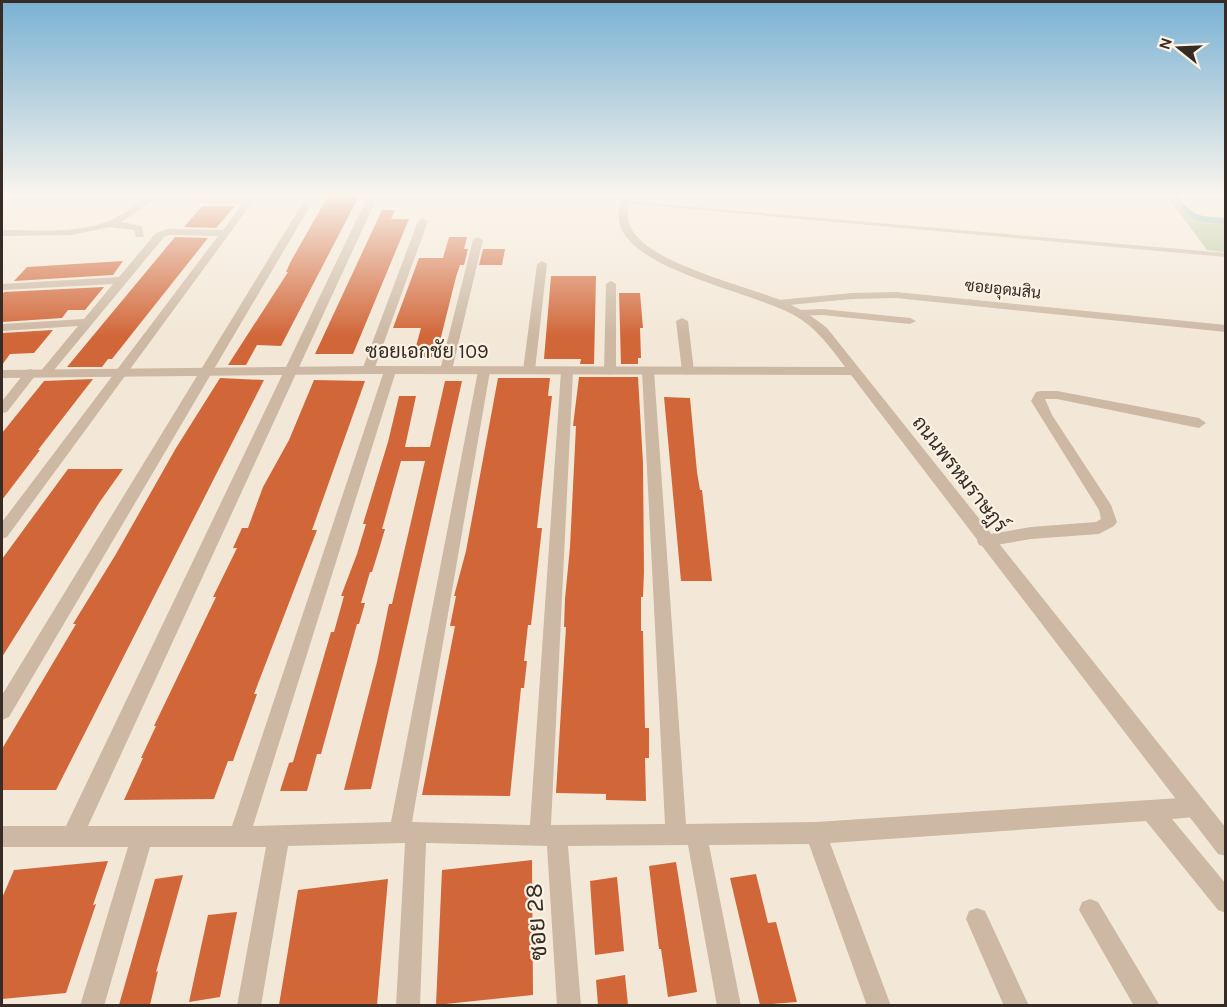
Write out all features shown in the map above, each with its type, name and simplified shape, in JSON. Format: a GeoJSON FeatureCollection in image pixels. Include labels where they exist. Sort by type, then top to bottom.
{"type":"FeatureCollection","features":[{"type":"Feature","properties":{"kind":"street"},"geometry":{"type":"LineString","coordinates":[[46,372],[155,243]]}},
{"type":"Feature","properties":{"kind":"street"},"geometry":{"type":"LineString","coordinates":[[2,533],[219,243]]}},
{"type":"Feature","properties":{"kind":"street"},"geometry":{"type":"LineString","coordinates":[[2,711],[284,243]]}},
{"type":"Feature","properties":{"kind":"street"},"geometry":{"type":"LineString","coordinates":[[72,837],[351,243]]}},
{"type":"Feature","properties":{"kind":"street"},"geometry":{"type":"LineString","coordinates":[[368,370],[415,243]]}},
{"type":"Feature","properties":{"kind":"street"},"geometry":{"type":"LineString","coordinates":[[446,370],[477,243]]}},
{"type":"Feature","properties":{"kind":"street","name":"ถนนพรหมราษฎร์"},"geometry":{"type":"LineString","coordinates":[[639,243],[645,249],[714,281],[800,313],[823,330],[985,541],[1226,846]]}},
{"type":"Feature","properties":{"kind":"street"},"geometry":{"type":"LineString","coordinates":[[529,370],[542,264]]}},
{"type":"Feature","properties":{"kind":"street"},"geometry":{"type":"LineString","coordinates":[[2,286],[124,280]]}},
{"type":"Feature","properties":{"kind":"street"},"geometry":{"type":"LineString","coordinates":[[610,284],[610,371]]}},
{"type":"Feature","properties":{"kind":"street","name":"ซอยอุดมสิน"},"geometry":{"type":"LineString","coordinates":[[778,303],[852,296],[896,295],[1226,328]]}},
{"type":"Feature","properties":{"kind":"street"},"geometry":{"type":"LineString","coordinates":[[800,313],[822,312],[910,321]]}},
{"type":"Feature","properties":{"kind":"street"},"geometry":{"type":"LineString","coordinates":[[682,321],[688,371]]}},
{"type":"Feature","properties":{"kind":"street"},"geometry":{"type":"LineString","coordinates":[[2,327],[89,322]]}},
{"type":"Feature","properties":{"kind":"street","name":"ซอยเอกชัย 109"},"geometry":{"type":"LineString","coordinates":[[2,374],[368,370],[853,371]]}},
{"type":"Feature","properties":{"kind":"street"},"geometry":{"type":"LineString","coordinates":[[239,837],[390,371]]}},
{"type":"Feature","properties":{"kind":"street"},"geometry":{"type":"LineString","coordinates":[[408,1005],[408,832],[484,371]]}},
{"type":"Feature","properties":{"kind":"street","name":"ซอย 28"},"geometry":{"type":"LineString","coordinates":[[567,371],[549,835],[569,1005]]}},
{"type":"Feature","properties":{"kind":"street"},"geometry":{"type":"LineString","coordinates":[[648,371],[686,833],[729,1005]]}},
{"type":"Feature","properties":{"kind":"street"},"geometry":{"type":"LineString","coordinates":[[2,409],[31,373]]}},
{"type":"Feature","properties":{"kind":"street"},"geometry":{"type":"LineString","coordinates":[[985,541],[1099,528],[1109,522],[1106,510],[1046,416],[1038,401],[1041,395],[1057,395],[1199,423]]}},
{"type":"Feature","properties":{"kind":"street"},"geometry":{"type":"LineString","coordinates":[[2,838],[239,837],[408,832],[549,835],[816,833],[1195,807]]}},
{"type":"Feature","properties":{"kind":"street"},"geometry":{"type":"LineString","coordinates":[[1151,810],[1226,902]]}},
{"type":"Feature","properties":{"kind":"street"},"geometry":{"type":"LineString","coordinates":[[816,833],[879,1005]]}},
{"type":"Feature","properties":{"kind":"street"},"geometry":{"type":"LineString","coordinates":[[249,1005],[279,835]]}},
{"type":"Feature","properties":{"kind":"street"},"geometry":{"type":"LineString","coordinates":[[92,1005],[142,837]]}},
{"type":"Feature","properties":{"kind":"street"},"geometry":{"type":"LineString","coordinates":[[1090,910],[1148,1005]]}},
{"type":"Feature","properties":{"kind":"street"},"geometry":{"type":"LineString","coordinates":[[977,919],[1017,1005]]}},
{"type":"Feature","properties":{"kind":"lane"},"geometry":{"type":"LineString","coordinates":[[1097,243],[1226,255]]}},
{"type":"Feature","properties":{"kind":"green space"},"geometry":{"type":"Polygon","coordinates":[[[1202,243],[1225,243],[1225,252],[1207,250],[1202,243]]]}},
{"type":"Feature","properties":{"kind":"building"},"geometry":{"type":"Polygon","coordinates":[[[170,243],[204,243],[112,359],[108,359],[102,367],[67,367],[170,243]]]}},
{"type":"Feature","properties":{"kind":"building"},"geometry":{"type":"Polygon","coordinates":[[[301,243],[335,243],[281,346],[257,345],[246,365],[228,365],[288,272],[286,272],[301,243]]]}},
{"type":"Feature","properties":{"kind":"building"},"geometry":{"type":"Polygon","coordinates":[[[367,243],[399,243],[353,354],[315,354],[367,243]]]}},
{"type":"Feature","properties":{"kind":"building"},"geometry":{"type":"Polygon","coordinates":[[[447,243],[466,243],[464,249],[468,249],[464,265],[460,265],[456,277],[436,357],[413,357],[421,328],[393,328],[419,258],[443,258],[447,243]]]}},
{"type":"Feature","properties":{"kind":"building"},"geometry":{"type":"Polygon","coordinates":[[[483,249],[505,249],[502,265],[479,265],[483,249]]]}},
{"type":"Feature","properties":{"kind":"building"},"geometry":{"type":"Polygon","coordinates":[[[123,261],[113,275],[14,281],[27,267],[123,261]]]}},
{"type":"Feature","properties":{"kind":"building"},"geometry":{"type":"Polygon","coordinates":[[[551,276],[596,276],[594,364],[580,364],[581,359],[544,359],[551,276]]]}},
{"type":"Feature","properties":{"kind":"building"},"geometry":{"type":"Polygon","coordinates":[[[104,287],[85,310],[68,310],[62,318],[2,322],[4,292],[104,287]]]}},
{"type":"Feature","properties":{"kind":"building"},"geometry":{"type":"Polygon","coordinates":[[[619,293],[640,293],[643,328],[640,328],[641,358],[638,358],[638,364],[621,364],[619,293]]]}},
{"type":"Feature","properties":{"kind":"building"},"geometry":{"type":"Polygon","coordinates":[[[53,330],[34,353],[10,354],[2,365],[2,333],[53,330]]]}},
{"type":"Feature","properties":{"kind":"building"},"geometry":{"type":"Polygon","coordinates":[[[579,377],[638,377],[643,463],[644,571],[641,631],[643,631],[645,728],[649,728],[649,758],[645,758],[646,801],[606,800],[606,794],[556,793],[576,426],[573,426],[579,377]]]}},
{"type":"Feature","properties":{"kind":"building"},"geometry":{"type":"Polygon","coordinates":[[[220,378],[264,380],[56,790],[2,790],[2,749],[176,448],[220,378]]]}},
{"type":"Feature","properties":{"kind":"building"},"geometry":{"type":"Polygon","coordinates":[[[498,378],[550,378],[548,396],[552,396],[537,528],[542,528],[531,625],[528,625],[524,661],[527,661],[524,688],[521,688],[510,796],[422,795],[455,626],[450,626],[456,596],[454,596],[466,551],[498,378]]]}},
{"type":"Feature","properties":{"kind":"building"},"geometry":{"type":"Polygon","coordinates":[[[93,379],[2,500],[2,433],[44,381],[93,379]]]}},
{"type":"Feature","properties":{"kind":"building"},"geometry":{"type":"Polygon","coordinates":[[[314,380],[365,381],[312,530],[317,530],[254,694],[257,694],[233,761],[228,761],[214,799],[124,800],[156,726],[154,726],[216,597],[213,597],[237,548],[233,548],[242,528],[248,528],[263,487],[289,440],[314,380]]]}},
{"type":"Feature","properties":{"kind":"building"},"geometry":{"type":"Polygon","coordinates":[[[445,381],[462,381],[371,789],[344,790],[377,662],[389,604],[392,604],[425,461],[401,461],[382,529],[385,529],[361,603],[365,603],[359,624],[357,624],[321,754],[317,754],[307,791],[280,791],[289,763],[293,762],[331,632],[334,632],[344,596],[341,596],[366,524],[363,524],[388,442],[399,396],[416,396],[405,447],[430,447],[445,381]]]}},
{"type":"Feature","properties":{"kind":"building"},"geometry":{"type":"Polygon","coordinates":[[[664,397],[690,398],[697,472],[700,490],[702,490],[712,581],[681,581],[664,397]]]}},
{"type":"Feature","properties":{"kind":"building"},"geometry":{"type":"Polygon","coordinates":[[[68,469],[123,469],[2,657],[2,559],[68,469]]]}},
{"type":"Feature","properties":{"kind":"building"},"geometry":{"type":"Polygon","coordinates":[[[532,860],[533,995],[436,1005],[442,870],[532,860]]]}},
{"type":"Feature","properties":{"kind":"building"},"geometry":{"type":"Polygon","coordinates":[[[108,861],[66,993],[2,999],[2,898],[14,870],[108,861]]]}},
{"type":"Feature","properties":{"kind":"building"},"geometry":{"type":"Polygon","coordinates":[[[676,862],[697,992],[668,997],[661,949],[659,949],[649,866],[676,862]]]}},
{"type":"Feature","properties":{"kind":"building"},"geometry":{"type":"Polygon","coordinates":[[[756,874],[768,923],[776,922],[797,1002],[760,1005],[730,878],[756,874]]]}},
{"type":"Feature","properties":{"kind":"building"},"geometry":{"type":"Polygon","coordinates":[[[183,875],[156,972],[158,971],[150,1005],[119,1005],[155,879],[183,875]]]}},
{"type":"Feature","properties":{"kind":"building"},"geometry":{"type":"Polygon","coordinates":[[[617,877],[624,951],[595,955],[590,881],[617,877]]]}},
{"type":"Feature","properties":{"kind":"building"},"geometry":{"type":"Polygon","coordinates":[[[388,879],[377,1005],[279,1005],[298,890],[388,879]]]}},
{"type":"Feature","properties":{"kind":"building"},"geometry":{"type":"Polygon","coordinates":[[[237,912],[220,997],[189,1002],[208,915],[237,912]]]}},
{"type":"Feature","properties":{"kind":"building"},"geometry":{"type":"Polygon","coordinates":[[[625,975],[628,1005],[598,1005],[596,980],[625,975]]]}}]}
